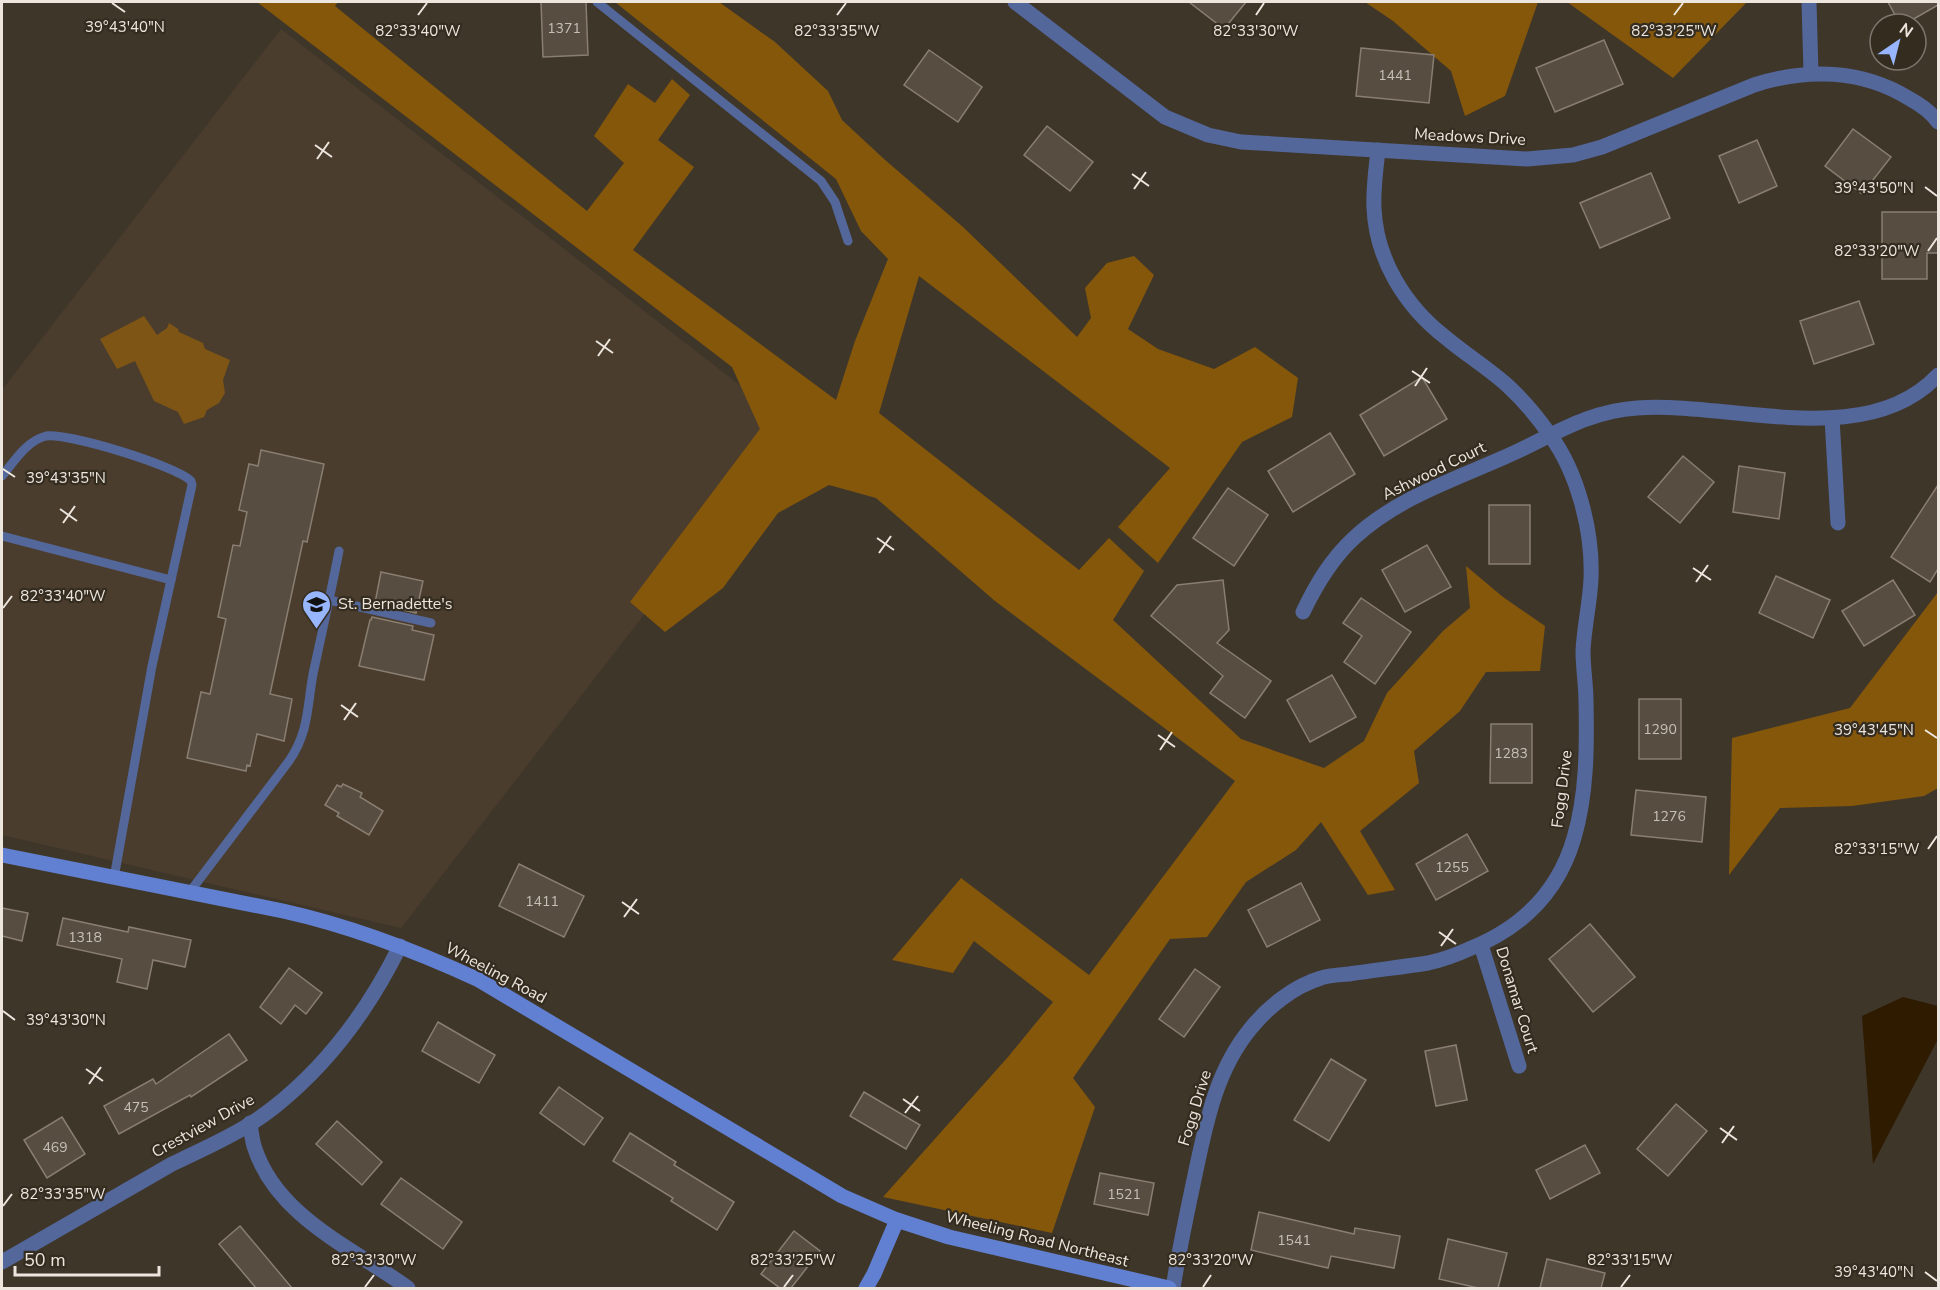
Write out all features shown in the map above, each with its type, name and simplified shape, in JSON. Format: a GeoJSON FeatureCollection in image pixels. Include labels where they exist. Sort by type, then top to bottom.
{"type":"FeatureCollection","features":[{"type":"Feature","properties":{"kind":"street","name":"Meadows Drive"},"geometry":{"type":"LineString","coordinates":[[1015,2],[1165,117],[1208,135],[1241,142],[1527,159],[1573,155],[1602,147],[1754,85],[1776,78],[1811,73],[1857,77],[1880,84],[1921,105],[1938,122]]}},
{"type":"Feature","properties":{"kind":"street"},"geometry":{"type":"LineString","coordinates":[[1809,2],[1811,73]]}},
{"type":"Feature","properties":{"kind":"street","name":"Fogg Drive"},"geometry":{"type":"LineString","coordinates":[[1171,1288],[1213,1100],[1222,1074],[1235,1049],[1252,1026],[1272,1006],[1295,990],[1321,978],[1432,962],[1481,945],[1510,929],[1533,911],[1551,889],[1574,838],[1580,811],[1586,755],[1583,653],[1591,559],[1588,532],[1574,480],[1567,461],[1550,435],[1509,387],[1441,335],[1409,302],[1396,282],[1379,239],[1374,209],[1378,150]]}},
{"type":"Feature","properties":{"kind":"street"},"geometry":{"type":"LineString","coordinates":[[1550,435],[1580,420],[1606,412],[1662,406],[1799,418],[1832,418],[1862,414],[1907,399],[1930,384],[1938,375]]}},
{"type":"Feature","properties":{"kind":"street"},"geometry":{"type":"LineString","coordinates":[[1832,418],[1838,524]]}},
{"type":"Feature","properties":{"kind":"street","name":"Ashwood Court"},"geometry":{"type":"LineString","coordinates":[[1303,612],[1315,586],[1331,562],[1371,523],[1443,483],[1550,435]]}},
{"type":"Feature","properties":{"kind":"street","name":"Wheeling Road"},"geometry":{"type":"LineString","coordinates":[[2,855],[316,918],[400,946],[479,980],[842,1197],[897,1220]]}},
{"type":"Feature","properties":{"kind":"street","name":"Donamar Court"},"geometry":{"type":"LineString","coordinates":[[1481,945],[1519,1066]]}},
{"type":"Feature","properties":{"kind":"street","name":"Crestview Drive"},"geometry":{"type":"LineString","coordinates":[[2,1262],[172,1164],[250,1123],[272,1108],[310,1075],[345,1037],[374,995],[400,946]]}},
{"type":"Feature","properties":{"kind":"street"},"geometry":{"type":"LineString","coordinates":[[250,1123],[254,1146],[265,1172],[282,1195],[324,1233],[408,1288]]}},
{"type":"Feature","properties":{"kind":"street"},"geometry":{"type":"LineString","coordinates":[[866,1288],[897,1220]]}},
{"type":"Feature","properties":{"kind":"street","name":"Wheeling Road Northeast"},"geometry":{"type":"LineString","coordinates":[[897,1220],[949,1237],[1171,1288]]}},
{"type":"Feature","properties":{"kind":"lane"},"geometry":{"type":"LineString","coordinates":[[597,2],[821,182],[835,202],[848,241]]}},
{"type":"Feature","properties":{"kind":"lane"},"geometry":{"type":"LineString","coordinates":[[2,476],[27,446],[48,435],[85,441],[182,474],[191,481],[192,485],[152,666],[114,878]]}},
{"type":"Feature","properties":{"kind":"lane"},"geometry":{"type":"LineString","coordinates":[[2,536],[171,580]]}},
{"type":"Feature","properties":{"kind":"lane"},"geometry":{"type":"LineString","coordinates":[[189,893],[289,762],[300,741],[306,727],[310,691],[339,551]]}},
{"type":"Feature","properties":{"kind":"lane"},"geometry":{"type":"LineString","coordinates":[[329,600],[431,623]]}},
{"type":"Feature","properties":{"kind":"shaded area"},"geometry":{"type":"Polygon","coordinates":[[[257,2],[338,2],[335,6],[587,211],[624,163],[594,136],[628,84],[655,103],[672,79],[690,95],[658,140],[694,167],[633,250],[836,400],[855,341],[888,259],[861,231],[836,179],[615,2],[719,2],[775,42],[828,91],[842,120],[963,227],[1077,337],[1091,318],[1085,288],[1107,263],[1134,256],[1154,275],[1128,329],[1158,349],[1214,369],[1255,347],[1298,378],[1292,417],[1242,442],[1158,563],[1118,527],[1170,468],[919,276],[879,413],[1079,570],[1109,538],[1144,571],[1113,620],[1241,739],[1324,768],[1364,741],[1387,693],[1443,631],[1470,608],[1466,566],[1503,597],[1545,626],[1540,671],[1486,672],[1460,711],[1414,751],[1419,783],[1360,831],[1395,890],[1368,895],[1321,822],[1296,850],[1246,882],[1207,937],[1170,939],[1073,1078],[1095,1107],[1052,1233],[883,1197],[1008,1057],[1053,1002],[974,941],[953,973],[892,960],[961,878],[1089,975],[1235,781],[995,601],[876,498],[829,485],[778,513],[723,588],[665,632],[630,602],[760,429],[732,367],[257,2]]]}},
{"type":"Feature","properties":{"kind":"shaded area"},"geometry":{"type":"Polygon","coordinates":[[[1365,2],[1538,2],[1505,96],[1465,116],[1451,71],[1393,21],[1365,2]]]}},
{"type":"Feature","properties":{"kind":"shaded area"},"geometry":{"type":"Polygon","coordinates":[[[1567,2],[1747,2],[1673,78],[1567,2]]]}},
{"type":"Feature","properties":{"kind":"shaded area","name":"St. Bernadette's"},"geometry":{"type":"Polygon","coordinates":[[[281,29],[791,425],[401,928],[2,835],[2,390],[281,29]]]}},
{"type":"Feature","properties":{"kind":"shaded area"},"geometry":{"type":"Polygon","coordinates":[[[144,316],[157,335],[167,328],[169,323],[179,332],[203,343],[205,349],[230,360],[223,380],[225,393],[219,403],[207,410],[204,417],[184,424],[178,412],[154,401],[135,361],[117,369],[100,339],[144,316]]]}},
{"type":"Feature","properties":{"kind":"shaded area"},"geometry":{"type":"Polygon","coordinates":[[[1938,592],[1938,788],[1924,796],[1852,806],[1780,808],[1729,875],[1732,738],[1850,708],[1938,592]]]}},
{"type":"Feature","properties":{"kind":"shaded area"},"geometry":{"type":"Polygon","coordinates":[[[1903,997],[1938,1006],[1938,1039],[1873,1164],[1862,1016],[1903,997]]]}},
{"type":"Feature","properties":{"kind":"building"},"geometry":{"type":"Polygon","coordinates":[[[541,2],[586,2],[588,55],[543,57],[541,2]]]}},
{"type":"Feature","properties":{"kind":"building"},"geometry":{"type":"Polygon","coordinates":[[[1189,2],[1246,2],[1224,29],[1189,2]]]}},
{"type":"Feature","properties":{"kind":"building"},"geometry":{"type":"Polygon","coordinates":[[[1888,2],[1938,2],[1938,5],[1926,12],[1893,12],[1888,2]]]}},
{"type":"Feature","properties":{"kind":"building"},"geometry":{"type":"Polygon","coordinates":[[[1604,40],[1623,84],[1555,112],[1536,68],[1604,40]]]}},
{"type":"Feature","properties":{"kind":"building"},"geometry":{"type":"Polygon","coordinates":[[[1361,48],[1434,55],[1429,103],[1356,96],[1361,48]]]}},
{"type":"Feature","properties":{"kind":"building"},"geometry":{"type":"Polygon","coordinates":[[[929,50],[982,87],[958,122],[904,85],[929,50]]]}},
{"type":"Feature","properties":{"kind":"building"},"geometry":{"type":"Polygon","coordinates":[[[1047,126],[1093,162],[1070,191],[1024,155],[1047,126]]]}},
{"type":"Feature","properties":{"kind":"building"},"geometry":{"type":"Polygon","coordinates":[[[1853,129],[1891,157],[1862,194],[1825,166],[1853,129]]]}},
{"type":"Feature","properties":{"kind":"building"},"geometry":{"type":"Polygon","coordinates":[[[1757,140],[1777,186],[1739,203],[1719,156],[1757,140]]]}},
{"type":"Feature","properties":{"kind":"building"},"geometry":{"type":"Polygon","coordinates":[[[1651,173],[1670,218],[1600,248],[1580,203],[1651,173]]]}},
{"type":"Feature","properties":{"kind":"building"},"geometry":{"type":"Polygon","coordinates":[[[1882,212],[1938,212],[1938,253],[1927,253],[1927,279],[1882,279],[1882,212]]]}},
{"type":"Feature","properties":{"kind":"building"},"geometry":{"type":"Polygon","coordinates":[[[1859,301],[1874,344],[1814,364],[1800,321],[1859,301]]]}},
{"type":"Feature","properties":{"kind":"building"},"geometry":{"type":"Polygon","coordinates":[[[1422,377],[1447,419],[1384,456],[1360,415],[1422,377]]]}},
{"type":"Feature","properties":{"kind":"building"},"geometry":{"type":"Polygon","coordinates":[[[1330,433],[1355,474],[1293,512],[1268,471],[1330,433]]]}},
{"type":"Feature","properties":{"kind":"building"},"geometry":{"type":"Polygon","coordinates":[[[261,450],[324,464],[307,542],[303,541],[270,694],[292,699],[284,741],[257,734],[250,766],[247,765],[246,771],[187,758],[201,692],[210,694],[226,619],[218,617],[233,545],[240,546],[247,512],[239,510],[249,464],[258,466],[261,450]]]}},
{"type":"Feature","properties":{"kind":"building"},"geometry":{"type":"Polygon","coordinates":[[[1683,456],[1714,482],[1680,523],[1648,497],[1683,456]]]}},
{"type":"Feature","properties":{"kind":"building"},"geometry":{"type":"Polygon","coordinates":[[[1739,466],[1785,473],[1779,519],[1733,512],[1739,466]]]}},
{"type":"Feature","properties":{"kind":"building"},"geometry":{"type":"Polygon","coordinates":[[[1938,485],[1938,569],[1930,582],[1891,557],[1938,485]]]}},
{"type":"Feature","properties":{"kind":"building"},"geometry":{"type":"Polygon","coordinates":[[[1228,488],[1268,515],[1234,566],[1193,538],[1228,488]]]}},
{"type":"Feature","properties":{"kind":"building"},"geometry":{"type":"Polygon","coordinates":[[[1489,505],[1530,505],[1530,564],[1489,564],[1489,505]]]}},
{"type":"Feature","properties":{"kind":"building"},"geometry":{"type":"Polygon","coordinates":[[[1427,545],[1451,587],[1405,612],[1382,570],[1427,545]]]}},
{"type":"Feature","properties":{"kind":"building"},"geometry":{"type":"Polygon","coordinates":[[[381,572],[423,581],[416,613],[375,603],[381,572]]]}},
{"type":"Feature","properties":{"kind":"building"},"geometry":{"type":"Polygon","coordinates":[[[1776,576],[1830,600],[1813,638],[1759,613],[1776,576]]]}},
{"type":"Feature","properties":{"kind":"building"},"geometry":{"type":"Polygon","coordinates":[[[1223,580],[1229,630],[1217,643],[1271,681],[1245,718],[1210,693],[1223,676],[1151,616],[1177,585],[1223,580]]]}},
{"type":"Feature","properties":{"kind":"building"},"geometry":{"type":"Polygon","coordinates":[[[1893,580],[1915,615],[1864,646],[1842,611],[1893,580]]]}},
{"type":"Feature","properties":{"kind":"building"},"geometry":{"type":"Polygon","coordinates":[[[1361,598],[1411,632],[1375,684],[1344,662],[1362,636],[1343,623],[1361,598]]]}},
{"type":"Feature","properties":{"kind":"building"},"geometry":{"type":"Polygon","coordinates":[[[372,617],[413,626],[412,630],[434,635],[424,680],[359,666],[372,617]]]}},
{"type":"Feature","properties":{"kind":"building"},"geometry":{"type":"Polygon","coordinates":[[[1332,675],[1356,717],[1310,742],[1287,700],[1332,675]]]}},
{"type":"Feature","properties":{"kind":"building"},"geometry":{"type":"Polygon","coordinates":[[[1639,699],[1681,699],[1681,759],[1639,759],[1639,699]]]}},
{"type":"Feature","properties":{"kind":"building"},"geometry":{"type":"Polygon","coordinates":[[[1491,724],[1532,724],[1532,783],[1490,783],[1491,724]]]}},
{"type":"Feature","properties":{"kind":"building"},"geometry":{"type":"Polygon","coordinates":[[[343,784],[362,793],[360,797],[383,811],[369,835],[337,816],[339,813],[325,805],[337,785],[341,787],[343,784]]]}},
{"type":"Feature","properties":{"kind":"building"},"geometry":{"type":"Polygon","coordinates":[[[1636,790],[1706,797],[1702,842],[1631,835],[1636,790]]]}},
{"type":"Feature","properties":{"kind":"building"},"geometry":{"type":"Polygon","coordinates":[[[1467,834],[1488,871],[1436,900],[1416,864],[1467,834]]]}},
{"type":"Feature","properties":{"kind":"building"},"geometry":{"type":"Polygon","coordinates":[[[519,864],[584,896],[564,937],[499,906],[519,864]]]}},
{"type":"Feature","properties":{"kind":"building"},"geometry":{"type":"Polygon","coordinates":[[[1301,883],[1320,920],[1267,947],[1248,910],[1301,883]]]}},
{"type":"Feature","properties":{"kind":"building"},"geometry":{"type":"Polygon","coordinates":[[[2,908],[28,913],[22,941],[2,936],[2,908]]]}},
{"type":"Feature","properties":{"kind":"building"},"geometry":{"type":"Polygon","coordinates":[[[63,918],[128,932],[129,927],[191,940],[185,967],[153,960],[147,989],[117,982],[122,959],[57,945],[63,918]]]}},
{"type":"Feature","properties":{"kind":"building"},"geometry":{"type":"Polygon","coordinates":[[[1590,924],[1635,977],[1593,1012],[1549,959],[1590,924]]]}},
{"type":"Feature","properties":{"kind":"building"},"geometry":{"type":"Polygon","coordinates":[[[289,968],[322,993],[306,1014],[295,1005],[281,1024],[260,1007],[289,968]]]}},
{"type":"Feature","properties":{"kind":"building"},"geometry":{"type":"Polygon","coordinates":[[[1195,969],[1220,987],[1184,1037],[1159,1019],[1195,969]]]}},
{"type":"Feature","properties":{"kind":"building"},"geometry":{"type":"Polygon","coordinates":[[[438,1022],[495,1055],[479,1083],[422,1051],[438,1022]]]}},
{"type":"Feature","properties":{"kind":"building"},"geometry":{"type":"Polygon","coordinates":[[[229,1034],[247,1060],[191,1097],[190,1095],[119,1134],[104,1106],[153,1079],[156,1084],[229,1034]]]}},
{"type":"Feature","properties":{"kind":"building"},"geometry":{"type":"Polygon","coordinates":[[[1456,1045],[1467,1100],[1436,1106],[1425,1051],[1456,1045]]]}},
{"type":"Feature","properties":{"kind":"building"},"geometry":{"type":"Polygon","coordinates":[[[1331,1059],[1366,1080],[1329,1141],[1294,1120],[1331,1059]]]}},
{"type":"Feature","properties":{"kind":"building"},"geometry":{"type":"Polygon","coordinates":[[[559,1087],[603,1118],[584,1145],[540,1113],[559,1087]]]}},
{"type":"Feature","properties":{"kind":"building"},"geometry":{"type":"Polygon","coordinates":[[[864,1092],[920,1125],[906,1149],[850,1116],[864,1092]]]}},
{"type":"Feature","properties":{"kind":"building"},"geometry":{"type":"Polygon","coordinates":[[[1676,1104],[1707,1131],[1668,1176],[1637,1149],[1676,1104]]]}},
{"type":"Feature","properties":{"kind":"building"},"geometry":{"type":"Polygon","coordinates":[[[62,1117],[85,1154],[47,1178],[24,1140],[62,1117]]]}},
{"type":"Feature","properties":{"kind":"building"},"geometry":{"type":"Polygon","coordinates":[[[337,1121],[382,1162],[362,1185],[316,1144],[337,1121]]]}},
{"type":"Feature","properties":{"kind":"building"},"geometry":{"type":"Polygon","coordinates":[[[630,1133],[676,1162],[674,1165],[734,1202],[717,1230],[671,1201],[673,1198],[613,1161],[630,1133]]]}},
{"type":"Feature","properties":{"kind":"building"},"geometry":{"type":"Polygon","coordinates":[[[1585,1145],[1600,1173],[1550,1199],[1536,1170],[1585,1145]]]}},
{"type":"Feature","properties":{"kind":"building"},"geometry":{"type":"Polygon","coordinates":[[[1100,1173],[1154,1183],[1148,1215],[1094,1204],[1100,1173]]]}},
{"type":"Feature","properties":{"kind":"building"},"geometry":{"type":"Polygon","coordinates":[[[401,1178],[462,1222],[443,1249],[381,1204],[401,1178]]]}},
{"type":"Feature","properties":{"kind":"building"},"geometry":{"type":"Polygon","coordinates":[[[1259,1212],[1354,1234],[1355,1228],[1400,1236],[1394,1268],[1331,1256],[1328,1268],[1251,1250],[1259,1212]]]}},
{"type":"Feature","properties":{"kind":"building"},"geometry":{"type":"Polygon","coordinates":[[[240,1226],[292,1288],[256,1288],[219,1244],[240,1226]]]}},
{"type":"Feature","properties":{"kind":"building"},"geometry":{"type":"Polygon","coordinates":[[[794,1231],[820,1251],[791,1288],[780,1288],[761,1274],[794,1231]]]}},
{"type":"Feature","properties":{"kind":"building"},"geometry":{"type":"Polygon","coordinates":[[[1448,1239],[1507,1253],[1498,1288],[1478,1288],[1439,1279],[1448,1239]]]}},
{"type":"Feature","properties":{"kind":"building"},"geometry":{"type":"Polygon","coordinates":[[[1547,1259],[1605,1273],[1601,1288],[1540,1288],[1547,1259]]]}},
{"type":"Feature","properties":{"kind":"place","name":"St. Bernadette's"},"geometry":{"type":"Point","coordinates":[317,630]}}]}
